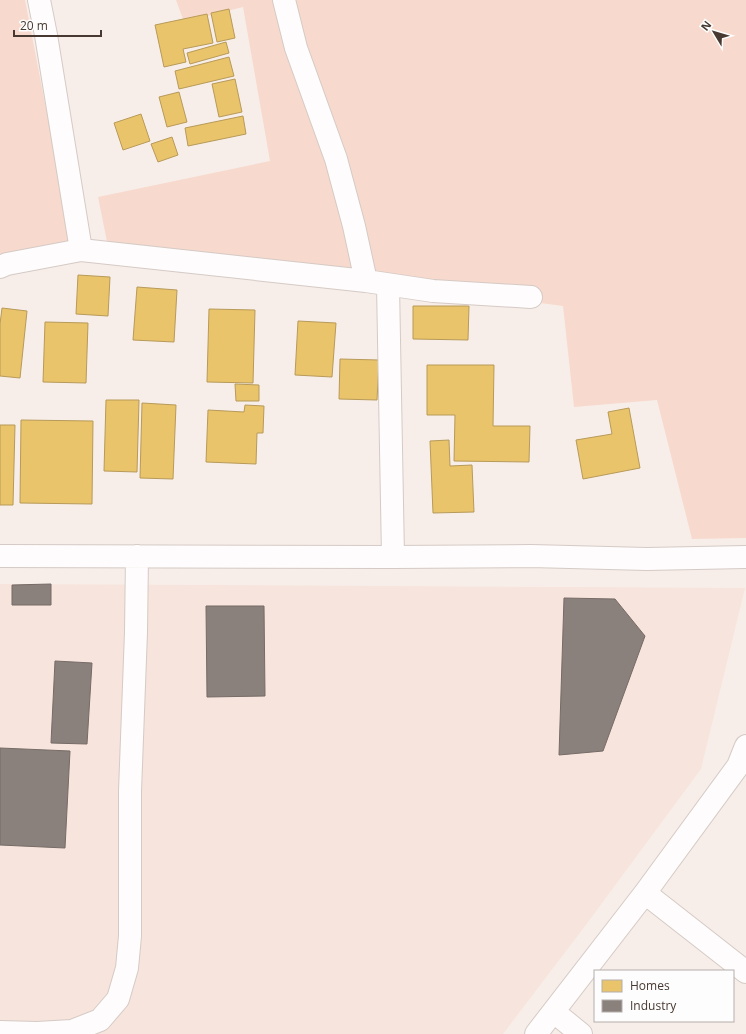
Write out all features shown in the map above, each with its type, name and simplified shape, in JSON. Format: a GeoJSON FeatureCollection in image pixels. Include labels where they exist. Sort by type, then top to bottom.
{"type":"FeatureCollection","features":[{"type":"Feature","properties":{"kind":"street"},"geometry":{"type":"LineString","coordinates":[[39,0],[46,35],[80,250]]}},
{"type":"Feature","properties":{"kind":"street"},"geometry":{"type":"LineString","coordinates":[[284,0],[296,48],[336,159],[354,226],[366,281]]}},
{"type":"Feature","properties":{"kind":"street"},"geometry":{"type":"LineString","coordinates":[[0,267],[7,264],[80,250],[366,281],[433,291],[531,298]]}},
{"type":"Feature","properties":{"kind":"street"},"geometry":{"type":"LineString","coordinates":[[388,285],[393,557]]}},
{"type":"Feature","properties":{"kind":"street"},"geometry":{"type":"LineString","coordinates":[[0,556],[531,556],[648,559],[746,557]]}},
{"type":"Feature","properties":{"kind":"street"},"geometry":{"type":"LineString","coordinates":[[0,1032],[37,1033],[72,1031],[100,1020],[118,999],[127,968],[130,936],[130,791],[136,632],[137,556]]}},
{"type":"Feature","properties":{"kind":"street"},"geometry":{"type":"LineString","coordinates":[[536,1034],[742,769],[746,746]]}},
{"type":"Feature","properties":{"kind":"street"},"geometry":{"type":"LineString","coordinates":[[646,893],[746,972]]}},
{"type":"Feature","properties":{"kind":"street"},"geometry":{"type":"LineString","coordinates":[[554,1012],[581,1034]]}},
{"type":"Feature","properties":{"kind":"shaded area"},"geometry":{"type":"Polygon","coordinates":[[[0,0],[25,0],[73,248],[0,255],[0,0]]]}},
{"type":"Feature","properties":{"kind":"shaded area"},"geometry":{"type":"Polygon","coordinates":[[[176,0],[746,0],[746,538],[692,539],[657,400],[574,407],[563,306],[108,247],[98,197],[270,161],[243,7],[184,22],[176,0]]]}},
{"type":"Feature","properties":{"kind":"shaded area"},"geometry":{"type":"Polygon","coordinates":[[[0,584],[745,588],[701,769],[503,1034],[0,1034],[0,584]]]}},
{"type":"Feature","properties":{"kind":"building: Homes"},"geometry":{"type":"Polygon","coordinates":[[[229,9],[235,38],[217,42],[211,13],[229,9]]]}},
{"type":"Feature","properties":{"kind":"building: Homes"},"geometry":{"type":"Polygon","coordinates":[[[207,14],[213,43],[183,49],[186,62],[164,67],[155,25],[207,14]]]}},
{"type":"Feature","properties":{"kind":"building: Homes"},"geometry":{"type":"Polygon","coordinates":[[[226,42],[229,53],[190,64],[187,53],[226,42]]]}},
{"type":"Feature","properties":{"kind":"building: Homes"},"geometry":{"type":"Polygon","coordinates":[[[229,57],[234,76],[179,89],[175,71],[229,57]]]}},
{"type":"Feature","properties":{"kind":"building: Homes"},"geometry":{"type":"Polygon","coordinates":[[[235,79],[242,112],[219,117],[212,84],[235,79]]]}},
{"type":"Feature","properties":{"kind":"building: Homes"},"geometry":{"type":"Polygon","coordinates":[[[179,92],[187,122],[167,127],[159,97],[179,92]]]}},
{"type":"Feature","properties":{"kind":"building: Homes"},"geometry":{"type":"Polygon","coordinates":[[[141,114],[150,141],[123,150],[114,123],[141,114]]]}},
{"type":"Feature","properties":{"kind":"building: Homes"},"geometry":{"type":"Polygon","coordinates":[[[243,116],[246,134],[188,146],[185,128],[243,116]]]}},
{"type":"Feature","properties":{"kind":"building: Homes"},"geometry":{"type":"Polygon","coordinates":[[[172,137],[178,155],[158,162],[151,144],[172,137]]]}},
{"type":"Feature","properties":{"kind":"building: Homes"},"geometry":{"type":"Polygon","coordinates":[[[78,275],[110,277],[108,316],[76,314],[78,275]]]}},
{"type":"Feature","properties":{"kind":"building: Homes"},"geometry":{"type":"Polygon","coordinates":[[[137,287],[177,290],[174,342],[133,340],[137,287]]]}},
{"type":"Feature","properties":{"kind":"building: Homes"},"geometry":{"type":"Polygon","coordinates":[[[413,306],[469,306],[468,340],[413,339],[413,306]]]}},
{"type":"Feature","properties":{"kind":"building: Homes"},"geometry":{"type":"Polygon","coordinates":[[[2,308],[27,311],[20,378],[0,376],[0,324],[2,308]]]}},
{"type":"Feature","properties":{"kind":"building: Homes"},"geometry":{"type":"Polygon","coordinates":[[[209,309],[255,310],[253,383],[207,382],[209,309]]]}},
{"type":"Feature","properties":{"kind":"building: Homes"},"geometry":{"type":"Polygon","coordinates":[[[298,321],[336,323],[332,377],[295,375],[298,321]]]}},
{"type":"Feature","properties":{"kind":"building: Homes"},"geometry":{"type":"Polygon","coordinates":[[[45,322],[88,323],[86,383],[43,382],[45,322]]]}},
{"type":"Feature","properties":{"kind":"building: Homes"},"geometry":{"type":"Polygon","coordinates":[[[340,359],[379,360],[377,400],[339,399],[340,359]]]}},
{"type":"Feature","properties":{"kind":"building: Homes"},"geometry":{"type":"Polygon","coordinates":[[[427,365],[494,365],[493,426],[530,426],[529,462],[454,461],[455,415],[427,415],[427,365]]]}},
{"type":"Feature","properties":{"kind":"building: Homes"},"geometry":{"type":"Polygon","coordinates":[[[235,384],[259,385],[259,401],[236,401],[235,384]]]}},
{"type":"Feature","properties":{"kind":"building: Homes"},"geometry":{"type":"Polygon","coordinates":[[[106,400],[139,400],[137,472],[104,471],[106,400]]]}},
{"type":"Feature","properties":{"kind":"building: Homes"},"geometry":{"type":"Polygon","coordinates":[[[142,403],[176,405],[173,479],[140,478],[142,403]]]}},
{"type":"Feature","properties":{"kind":"building: Homes"},"geometry":{"type":"Polygon","coordinates":[[[245,405],[264,406],[263,433],[257,433],[256,464],[206,462],[208,410],[244,412],[245,405]]]}},
{"type":"Feature","properties":{"kind":"building: Homes"},"geometry":{"type":"Polygon","coordinates":[[[629,408],[640,468],[583,479],[576,440],[612,434],[608,412],[629,408]]]}},
{"type":"Feature","properties":{"kind":"building: Homes"},"geometry":{"type":"Polygon","coordinates":[[[21,420],[93,421],[92,504],[20,503],[21,420]]]}},
{"type":"Feature","properties":{"kind":"building: Homes"},"geometry":{"type":"Polygon","coordinates":[[[0,425],[15,425],[13,505],[0,505],[0,425]]]}},
{"type":"Feature","properties":{"kind":"building: Homes"},"geometry":{"type":"Polygon","coordinates":[[[449,440],[450,466],[472,465],[474,512],[433,513],[430,441],[449,440]]]}},
{"type":"Feature","properties":{"kind":"building: Industry"},"geometry":{"type":"Polygon","coordinates":[[[51,584],[51,605],[12,605],[12,585],[51,584]]]}},
{"type":"Feature","properties":{"kind":"building: Industry"},"geometry":{"type":"Polygon","coordinates":[[[564,598],[615,599],[645,636],[603,751],[559,755],[564,598]]]}},
{"type":"Feature","properties":{"kind":"building: Industry"},"geometry":{"type":"Polygon","coordinates":[[[206,606],[264,606],[265,696],[207,697],[206,606]]]}},
{"type":"Feature","properties":{"kind":"building: Industry"},"geometry":{"type":"Polygon","coordinates":[[[55,661],[92,663],[87,744],[51,743],[55,661]]]}},
{"type":"Feature","properties":{"kind":"building: Industry"},"geometry":{"type":"Polygon","coordinates":[[[0,748],[70,751],[65,848],[0,845],[0,748]]]}}]}
